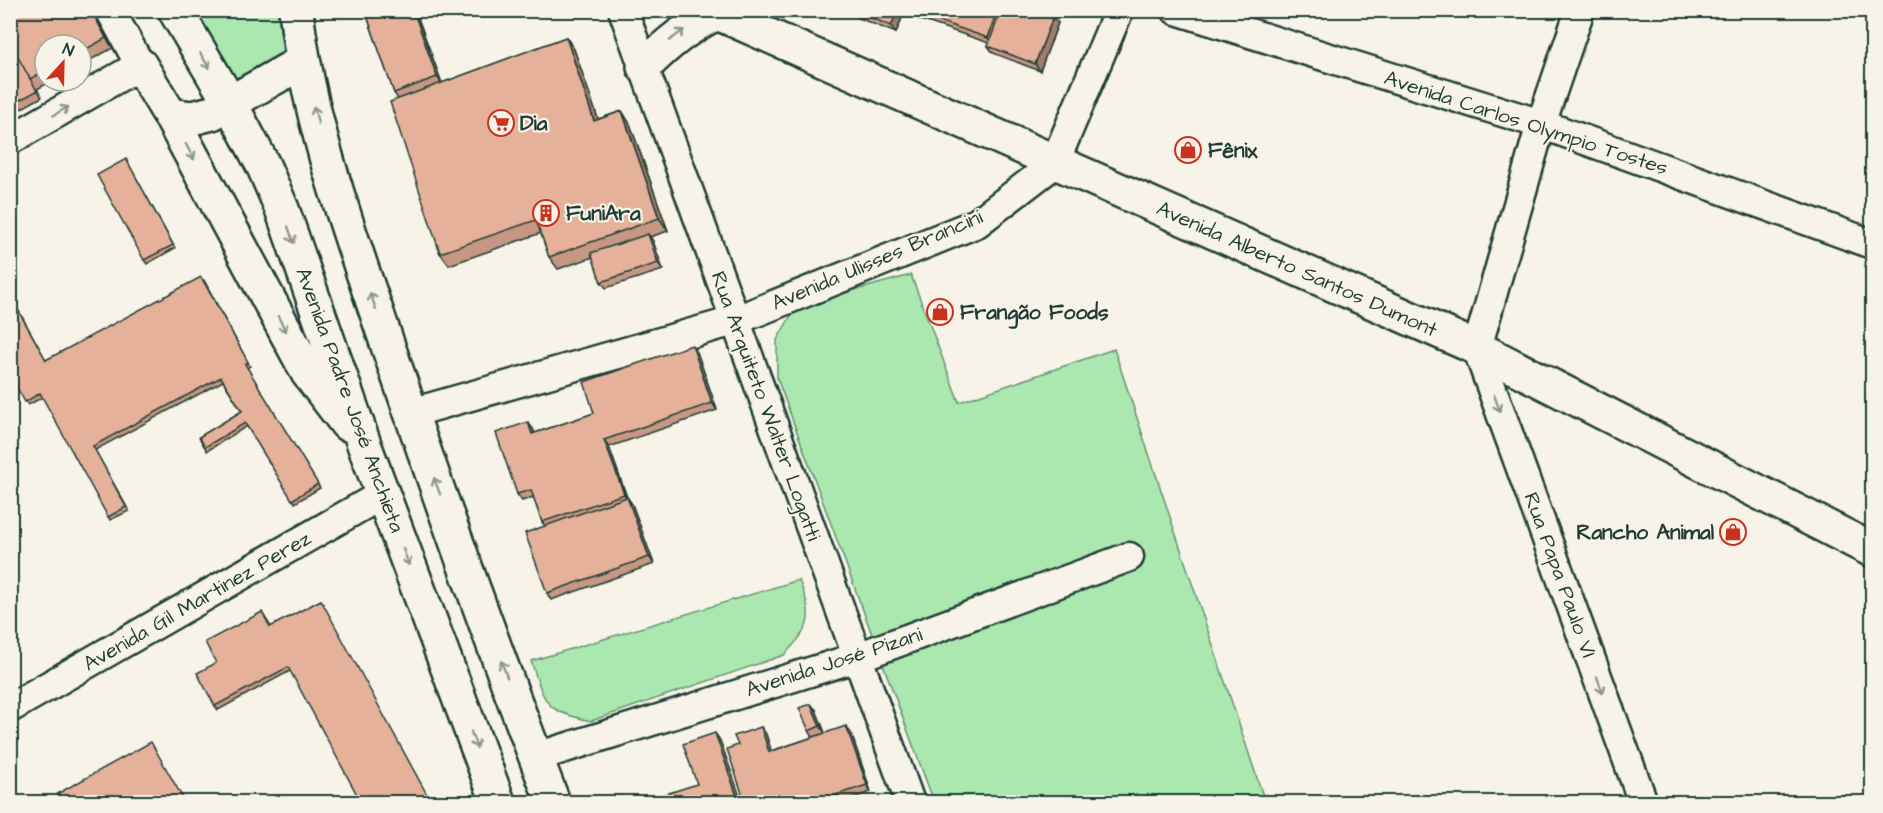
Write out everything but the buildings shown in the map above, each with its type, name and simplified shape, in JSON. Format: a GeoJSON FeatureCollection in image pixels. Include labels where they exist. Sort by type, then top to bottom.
{"type":"FeatureCollection","features":[{"type":"Feature","properties":{"kind":"main road","name":"Avenida Padre José Anchieta"},"geometry":{"type":"LineString","coordinates":[[175,10],[231,103],[263,165],[282,209],[365,447],[498,802]]}},
{"type":"Feature","properties":{"kind":"main road"},"geometry":{"type":"LineString","coordinates":[[296,10],[302,62],[336,193],[411,413],[553,802]]}},
{"type":"Feature","properties":{"kind":"main road"},"geometry":{"type":"LineString","coordinates":[[644,67],[672,39],[714,12]]}},
{"type":"Feature","properties":{"kind":"main road","name":"Avenida Alberto Santos Dumont"},"geometry":{"type":"LineString","coordinates":[[714,12],[1054,164],[1372,300],[1477,348],[1872,550]]}},
{"type":"Feature","properties":{"kind":"main road"},"geometry":{"type":"LineString","coordinates":[[170,115],[192,118],[212,113],[302,62]]}},
{"type":"Feature","properties":{"kind":"main road"},"geometry":{"type":"LineString","coordinates":[[140,65],[170,115],[308,372],[365,447]]}},
{"type":"Feature","properties":{"kind":"street"},"geometry":{"type":"LineString","coordinates":[[10,140],[140,65],[110,10]]}},
{"type":"Feature","properties":{"kind":"street","name":"Rua Arquiteto Walter Logatti"},"geometry":{"type":"LineString","coordinates":[[623,10],[910,802]]}},
{"type":"Feature","properties":{"kind":"street"},"geometry":{"type":"LineString","coordinates":[[1054,164],[1119,10]]}},
{"type":"Feature","properties":{"kind":"street","name":"Avenida Carlos Olympio Tostes"},"geometry":{"type":"LineString","coordinates":[[1176,10],[1541,124],[1872,244]]}},
{"type":"Feature","properties":{"kind":"street"},"geometry":{"type":"LineString","coordinates":[[1477,348],[1541,124],[1580,10]]}},
{"type":"Feature","properties":{"kind":"street","name":"Avenida Ulisses Brancini"},"geometry":{"type":"LineString","coordinates":[[411,413],[734,321],[977,222],[1054,164]]}},
{"type":"Feature","properties":{"kind":"street","name":"Rua Papa Paulo VI"},"geometry":{"type":"LineString","coordinates":[[1477,348],[1643,802]]}},
{"type":"Feature","properties":{"kind":"street","name":"Avenida Gil Martinez Perez"},"geometry":{"type":"LineString","coordinates":[[10,708],[383,494]]}},
{"type":"Feature","properties":{"kind":"street","name":"Avenida José Pizani"},"geometry":{"type":"LineString","coordinates":[[536,757],[858,657],[1129,557]]}},
{"type":"Feature","properties":{"kind":"green space"},"geometry":{"type":"Polygon","coordinates":[[[194,11],[278,11],[283,53],[238,83],[194,11]]]}},
{"type":"Feature","properties":{"kind":"green space"},"geometry":{"type":"Polygon","coordinates":[[[911,275],[959,402],[1114,349],[1265,802],[934,802],[777,378],[777,340],[792,314],[826,298],[911,275]]]}},
{"type":"Feature","properties":{"kind":"green space"},"geometry":{"type":"Polygon","coordinates":[[[799,580],[807,604],[808,621],[805,629],[784,655],[591,721],[555,709],[540,687],[531,661],[799,580]]]}},
{"type":"Feature","properties":{"kind":"place","name":"Dia"},"geometry":{"type":"Point","coordinates":[501,123]}},
{"type":"Feature","properties":{"kind":"place","name":"Fênix"},"geometry":{"type":"Point","coordinates":[1188,150]}},
{"type":"Feature","properties":{"kind":"place","name":"FuniAra"},"geometry":{"type":"Point","coordinates":[546,213]}},
{"type":"Feature","properties":{"kind":"place","name":"Frangão Foods"},"geometry":{"type":"Point","coordinates":[940,312]}},
{"type":"Feature","properties":{"kind":"place","name":"Rancho Animal"},"geometry":{"type":"Point","coordinates":[1733,532]}}]}
